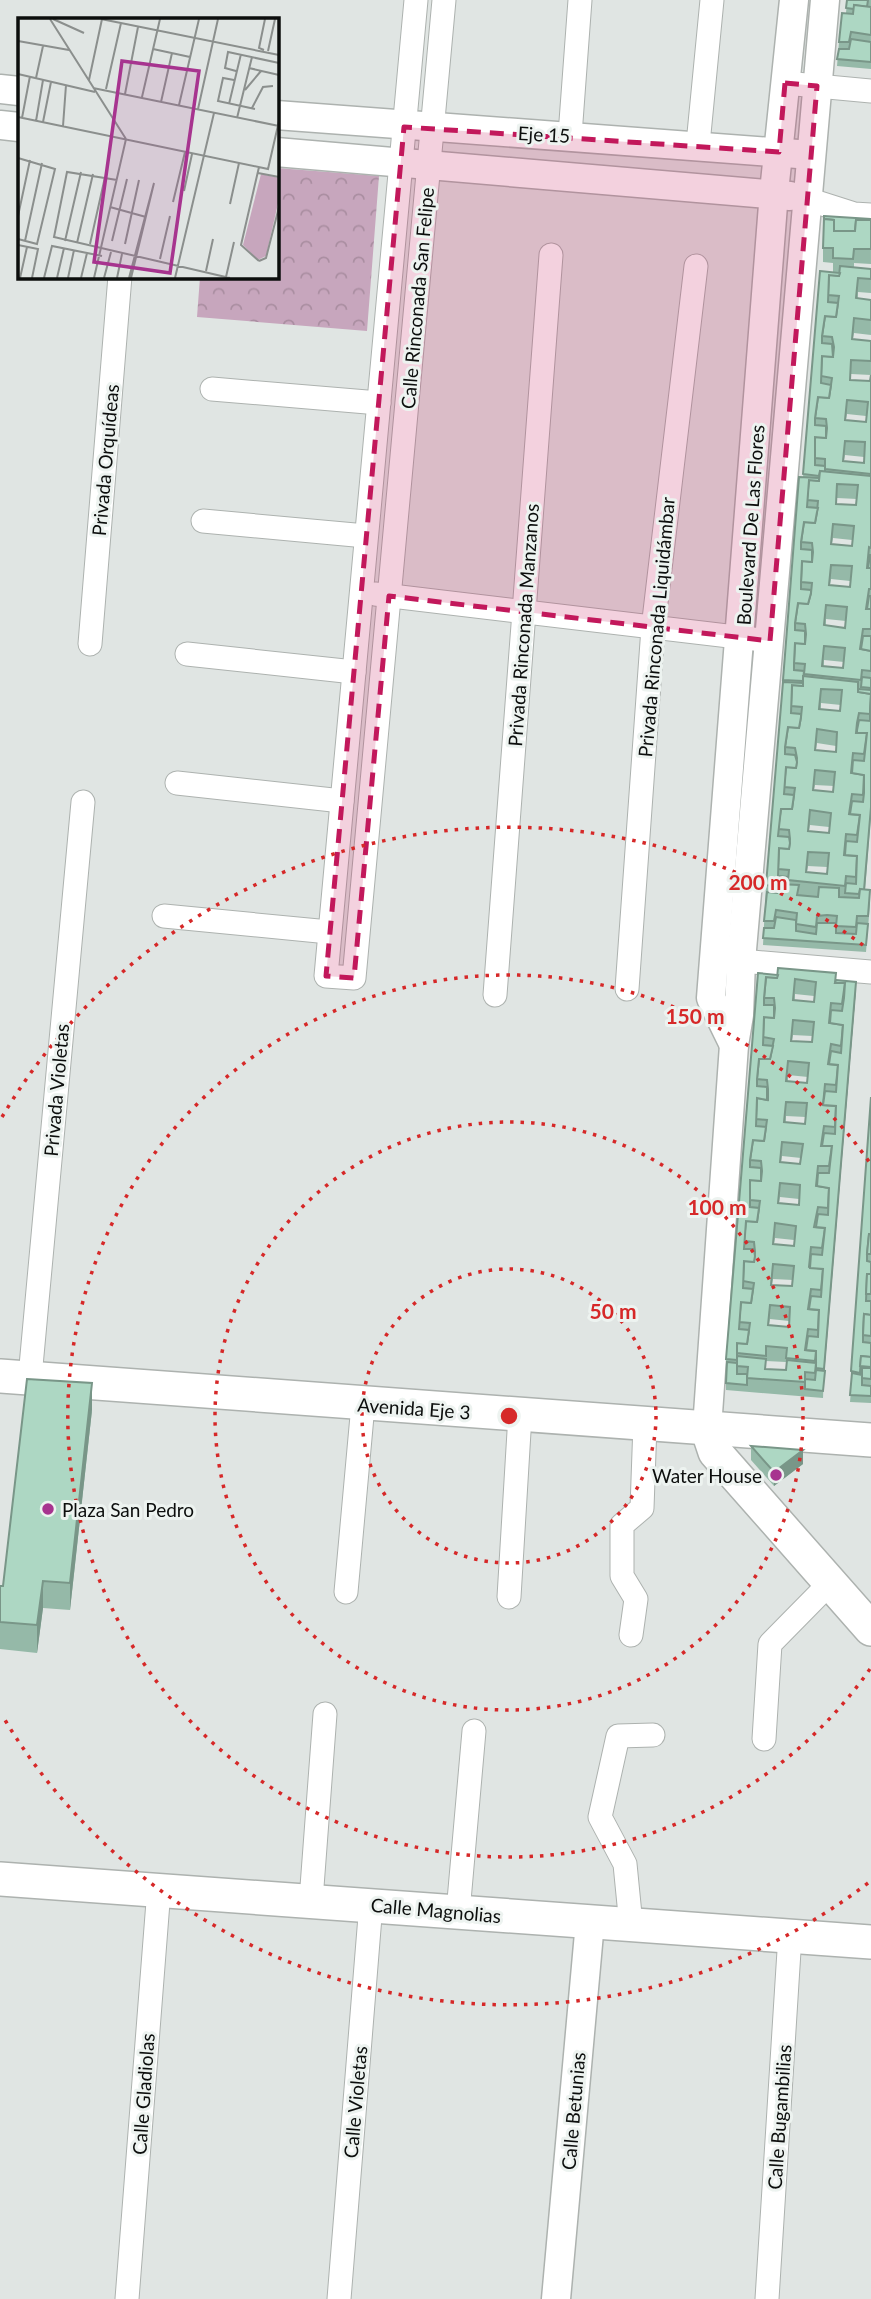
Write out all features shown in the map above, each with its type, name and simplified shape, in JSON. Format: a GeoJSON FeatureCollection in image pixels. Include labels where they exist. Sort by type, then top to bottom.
{"type":"FeatureCollection","features":[{"type":"Feature","properties":{"kind":"main road","name":"Avenida Eje 3"},"geometry":{"type":"LineString","coordinates":[[15,1376],[363,1405],[871,1440]]}},
{"type":"Feature","properties":{"kind":"main road"},"geometry":{"type":"LineString","coordinates":[[707,1428],[715,1452],[871,1629]]}},
{"type":"Feature","properties":{"kind":"main road","name":"Calle Magnolias"},"geometry":{"type":"LineString","coordinates":[[0,1879],[310,1899],[871,1942]]}},
{"type":"Feature","properties":{"kind":"street","name":"Calle Rinconada San Felipe"},"geometry":{"type":"LineString","coordinates":[[416,0],[326,976],[354,978],[444,0]]}},
{"type":"Feature","properties":{"kind":"street"},"geometry":{"type":"LineString","coordinates":[[570,135],[580,0]]}},
{"type":"Feature","properties":{"kind":"street"},"geometry":{"type":"LineString","coordinates":[[698,144],[712,0]]}},
{"type":"Feature","properties":{"kind":"street","name":"Boulevard De Las Flores"},"geometry":{"type":"LineString","coordinates":[[734,1045],[711,998],[774,192],[794,0]]}},
{"type":"Feature","properties":{"kind":"street","name":"Boulevard De Las Flores"},"geometry":{"type":"LineString","coordinates":[[707,1428],[734,1045],[739,1015],[741,961],[825,0]]}},
{"type":"Feature","properties":{"kind":"street"},"geometry":{"type":"LineString","coordinates":[[785,83],[871,91]]}},
{"type":"Feature","properties":{"kind":"street"},"geometry":{"type":"LineString","coordinates":[[0,89],[18,91]]}},
{"type":"Feature","properties":{"kind":"street","name":"Eje 15"},"geometry":{"type":"LineString","coordinates":[[278,115],[404,127],[698,144],[811,155]]}},
{"type":"Feature","properties":{"kind":"street"},"geometry":{"type":"LineString","coordinates":[[0,125],[18,127]]}},
{"type":"Feature","properties":{"kind":"street","name":"Eje 15"},"geometry":{"type":"LineString","coordinates":[[278,152],[774,192],[807,200]]}},
{"type":"Feature","properties":{"kind":"street"},"geometry":{"type":"LineString","coordinates":[[807,200],[854,214],[871,215]]}},
{"type":"Feature","properties":{"kind":"street","name":"Privada Rinconada Manzanos"},"geometry":{"type":"LineString","coordinates":[[495,995],[551,255]]}},
{"type":"Feature","properties":{"kind":"street","name":"Privada Rinconada Liquidámbar"},"geometry":{"type":"LineString","coordinates":[[627,989],[653,628],[696,266]]}},
{"type":"Feature","properties":{"kind":"street","name":"Privada Orquídeas"},"geometry":{"type":"LineString","coordinates":[[90,644],[120,278]]}},
{"type":"Feature","properties":{"kind":"street"},"geometry":{"type":"LineString","coordinates":[[212,389],[379,403]]}},
{"type":"Feature","properties":{"kind":"street"},"geometry":{"type":"LineString","coordinates":[[203,520],[366,536]]}},
{"type":"Feature","properties":{"kind":"street"},"geometry":{"type":"LineString","coordinates":[[361,592],[770,641]]}},
{"type":"Feature","properties":{"kind":"street"},"geometry":{"type":"LineString","coordinates":[[187,654],[354,672]]}},
{"type":"Feature","properties":{"kind":"street"},"geometry":{"type":"LineString","coordinates":[[177,783],[342,801]]}},
{"type":"Feature","properties":{"kind":"street","name":"Privada Violetas"},"geometry":{"type":"LineString","coordinates":[[15,1376],[83,802]]}},
{"type":"Feature","properties":{"kind":"street"},"geometry":{"type":"LineString","coordinates":[[164,916],[329,932]]}},
{"type":"Feature","properties":{"kind":"street"},"geometry":{"type":"LineString","coordinates":[[741,961],[871,972]]}},
{"type":"Feature","properties":{"kind":"street"},"geometry":{"type":"LineString","coordinates":[[346,1592],[363,1405]]}},
{"type":"Feature","properties":{"kind":"street"},"geometry":{"type":"LineString","coordinates":[[509,1597],[520,1415]]}},
{"type":"Feature","properties":{"kind":"street"},"geometry":{"type":"LineString","coordinates":[[631,1636],[636,1600],[621,1576],[622,1525],[642,1507],[645,1424]]}},
{"type":"Feature","properties":{"kind":"street"},"geometry":{"type":"LineString","coordinates":[[764,1739],[771,1644],[830,1583]]}},
{"type":"Feature","properties":{"kind":"street"},"geometry":{"type":"LineString","coordinates":[[310,1899],[325,1714]]}},
{"type":"Feature","properties":{"kind":"street"},"geometry":{"type":"LineString","coordinates":[[458,1912],[474,1731]]}},
{"type":"Feature","properties":{"kind":"street"},"geometry":{"type":"LineString","coordinates":[[631,1925],[625,1864],[600,1817],[618,1736],[653,1735]]}},
{"type":"Feature","properties":{"kind":"street","name":"Calle Gladiolas"},"geometry":{"type":"LineString","coordinates":[[127,2299],[159,1889]]}},
{"type":"Feature","properties":{"kind":"street","name":"Calle Violetas"},"geometry":{"type":"LineString","coordinates":[[339,2299],[371,1904]]}},
{"type":"Feature","properties":{"kind":"street","name":"Calle Betunias"},"geometry":{"type":"LineString","coordinates":[[556,2299],[590,1922]]}},
{"type":"Feature","properties":{"kind":"street","name":"Calle Bugambilias"},"geometry":{"type":"LineString","coordinates":[[767,2299],[790,1935]]}},
{"type":"Feature","properties":{"kind":"highlighted area"},"geometry":{"type":"Polygon","coordinates":[[[785,83],[817,86],[770,641],[389,596],[354,978],[326,976],[404,127],[779,152],[785,83]]]}},
{"type":"Feature","properties":{"kind":"green space"},"geometry":{"type":"Polygon","coordinates":[[[278,168],[379,176],[367,331],[197,317],[200,278],[278,278],[278,168]]]}},
{"type":"Feature","properties":{"kind":"building"},"geometry":{"type":"Polygon","coordinates":[[[847,0],[868,0],[867,7],[854,5],[854,9],[846,8],[847,0]]]}},
{"type":"Feature","properties":{"kind":"building"},"geometry":{"type":"Polygon","coordinates":[[[854,5],[871,7],[871,35],[851,32],[849,42],[839,42],[842,13],[853,14],[854,5]]]}},
{"type":"Feature","properties":{"kind":"building"},"geometry":{"type":"Polygon","coordinates":[[[851,39],[871,42],[871,62],[837,59],[839,49],[849,49],[851,39]]]}},
{"type":"Feature","properties":{"kind":"building"},"geometry":{"type":"Polygon","coordinates":[[[824,216],[871,220],[856,220],[855,231],[834,231],[834,220],[824,219],[824,216]]]}},
{"type":"Feature","properties":{"kind":"building"},"geometry":{"type":"Polygon","coordinates":[[[824,219],[834,220],[834,231],[855,231],[856,220],[871,220],[871,249],[854,249],[853,259],[833,258],[833,248],[823,248],[824,219]]]}},
{"type":"Feature","properties":{"kind":"building"},"geometry":{"type":"Polygon","coordinates":[[[840,266],[871,269],[871,279],[858,278],[856,298],[871,300],[871,320],[854,318],[852,339],[871,341],[871,361],[851,360],[850,380],[870,381],[871,375],[871,474],[825,469],[825,459],[815,458],[815,437],[826,438],[827,428],[826,419],[815,418],[818,397],[829,398],[832,378],[821,376],[822,356],[833,357],[834,347],[832,337],[822,336],[825,316],[836,317],[839,296],[828,295],[829,275],[839,276],[840,266]],[[847,400],[845,420],[866,422],[868,402],[847,400]],[[845,441],[843,461],[864,463],[865,442],[845,441]]]}},
{"type":"Feature","properties":{"kind":"building"},"geometry":{"type":"Polygon","coordinates":[[[820,271],[840,273],[839,276],[829,275],[828,302],[838,303],[836,317],[825,316],[822,336],[822,343],[832,344],[833,357],[822,356],[821,383],[831,385],[829,398],[818,397],[815,418],[815,425],[826,426],[826,438],[815,437],[815,465],[825,466],[825,472],[820,471],[819,476],[803,474],[820,271]]]}},
{"type":"Feature","properties":{"kind":"building"},"geometry":{"type":"Polygon","coordinates":[[[820,471],[871,476],[871,548],[869,547],[867,568],[871,568],[871,589],[866,609],[871,609],[871,629],[863,629],[860,649],[871,651],[871,671],[862,670],[861,680],[804,674],[805,664],[794,663],[795,643],[805,644],[806,634],[805,624],[795,623],[798,603],[808,604],[812,583],[801,582],[802,561],[812,562],[813,552],[812,543],[801,542],[804,522],[815,523],[818,501],[807,500],[809,480],[819,481],[820,471]],[[837,484],[836,504],[856,505],[858,485],[837,484]],[[833,524],[831,544],[852,546],[854,526],[833,524]],[[831,565],[829,585],[850,587],[852,566],[831,565]],[[826,605],[824,625],[845,628],[847,607],[826,605]],[[824,646],[822,666],[843,668],[845,648],[824,646]]]}},
{"type":"Feature","properties":{"kind":"building"},"geometry":{"type":"Polygon","coordinates":[[[799,477],[819,478],[819,481],[809,480],[807,507],[818,508],[815,523],[804,522],[801,542],[801,549],[812,550],[812,562],[802,561],[801,582],[801,589],[811,590],[811,593],[808,604],[798,603],[795,623],[795,630],[805,631],[805,644],[795,643],[794,663],[794,670],[804,671],[803,681],[783,680],[799,477]]]}},
{"type":"Feature","properties":{"kind":"building"},"geometry":{"type":"Polygon","coordinates":[[[869,596],[871,609],[867,609],[869,596]]]}},
{"type":"Feature","properties":{"kind":"building"},"geometry":{"type":"Polygon","coordinates":[[[863,636],[871,636],[871,651],[861,649],[863,636]]]}},
{"type":"Feature","properties":{"kind":"building"},"geometry":{"type":"Polygon","coordinates":[[[803,676],[858,682],[858,692],[871,694],[870,714],[859,713],[857,723],[856,733],[867,733],[864,754],[853,753],[851,773],[864,775],[863,795],[852,794],[849,814],[860,815],[857,835],[846,834],[844,855],[857,856],[856,877],[846,876],[845,886],[788,880],[789,870],[778,869],[779,848],[789,849],[790,839],[789,830],[778,829],[781,809],[792,809],[795,788],[784,787],[786,767],[796,768],[797,758],[795,748],[785,747],[788,727],[799,728],[802,707],[791,706],[792,685],[803,686],[803,676]],[[821,689],[819,709],[840,711],[842,690],[821,689]],[[817,729],[815,750],[836,752],[837,732],[817,729]],[[815,770],[813,790],[833,792],[835,772],[815,770]],[[810,810],[808,831],[829,833],[831,813],[810,810]],[[808,852],[806,872],[827,874],[829,853],[808,852]]]}},
{"type":"Feature","properties":{"kind":"building"},"geometry":{"type":"Polygon","coordinates":[[[862,677],[871,678],[871,688],[861,687],[862,677]]]}},
{"type":"Feature","properties":{"kind":"building"},"geometry":{"type":"Polygon","coordinates":[[[783,682],[803,683],[803,686],[792,685],[791,713],[801,714],[801,717],[799,728],[788,727],[785,747],[785,754],[795,755],[797,762],[796,768],[786,767],[784,794],[794,795],[792,809],[781,809],[778,836],[789,837],[790,843],[789,849],[779,848],[778,876],[788,877],[788,885],[778,886],[766,885],[783,682]]]}},
{"type":"Feature","properties":{"kind":"building"},"geometry":{"type":"Polygon","coordinates":[[[858,689],[871,690],[871,694],[858,692],[858,689]]]}},
{"type":"Feature","properties":{"kind":"building"},"geometry":{"type":"Polygon","coordinates":[[[871,694],[871,807],[864,890],[860,889],[859,894],[845,893],[846,883],[856,884],[857,856],[845,855],[846,841],[857,842],[860,815],[850,814],[852,801],[863,802],[864,775],[852,773],[853,760],[864,761],[867,733],[857,733],[857,730],[859,720],[870,721],[871,694]]]}},
{"type":"Feature","properties":{"kind":"building"},"geometry":{"type":"Polygon","coordinates":[[[778,884],[799,885],[797,895],[818,897],[819,887],[839,888],[839,897],[859,898],[860,889],[870,890],[868,916],[857,916],[856,927],[836,926],[837,916],[817,916],[816,927],[796,924],[797,913],[776,910],[774,921],[764,921],[767,892],[777,893],[778,884]]]}},
{"type":"Feature","properties":{"kind":"building"},"geometry":{"type":"Polygon","coordinates":[[[776,917],[796,920],[796,931],[816,934],[817,923],[836,923],[836,933],[856,934],[857,923],[868,924],[866,945],[763,938],[764,928],[774,928],[776,917]]]}},
{"type":"Feature","properties":{"kind":"building"},"geometry":{"type":"Polygon","coordinates":[[[778,968],[836,973],[835,983],[845,983],[842,1004],[831,1003],[829,1023],[843,1025],[841,1046],[831,1044],[828,1064],[838,1065],[836,1085],[825,1084],[823,1105],[836,1106],[835,1127],[824,1126],[821,1146],[832,1146],[829,1166],[818,1166],[816,1186],[829,1188],[828,1208],[818,1207],[814,1227],[825,1228],[822,1248],[811,1247],[809,1267],[823,1269],[821,1290],[811,1289],[808,1309],[819,1310],[818,1330],[808,1329],[805,1350],[816,1351],[815,1361],[786,1358],[787,1348],[766,1346],[766,1356],[737,1353],[737,1343],[747,1344],[750,1323],[739,1322],[741,1302],[751,1303],[754,1283],[743,1281],[744,1261],[754,1262],[755,1252],[754,1242],[744,1241],[746,1221],[757,1222],[760,1201],[750,1200],[750,1180],[761,1181],[761,1161],[750,1160],[753,1140],[764,1141],[767,1120],[756,1119],[757,1098],[768,1100],[767,1080],[757,1079],[759,1059],[770,1059],[774,1039],[763,1037],[764,1017],[774,1018],[775,1008],[774,998],[764,998],[766,977],[777,978],[778,968]],[[795,979],[793,1000],[814,1002],[816,982],[795,979]],[[793,1020],[791,1041],[812,1042],[814,1022],[793,1020]],[[788,1061],[786,1081],[807,1083],[809,1063],[788,1061]],[[786,1102],[784,1122],[805,1124],[807,1103],[786,1102]],[[782,1142],[780,1162],[800,1164],[803,1144],[782,1142]],[[780,1183],[778,1203],[799,1205],[800,1185],[780,1183]],[[775,1223],[773,1244],[794,1246],[796,1226],[775,1223]],[[773,1264],[771,1285],[792,1286],[794,1266],[773,1264]],[[770,1305],[768,1325],[789,1327],[790,1307],[770,1305]]]}},
{"type":"Feature","properties":{"kind":"building"},"geometry":{"type":"Polygon","coordinates":[[[758,973],[778,975],[777,978],[766,977],[764,1005],[774,1005],[774,1018],[764,1017],[763,1045],[773,1046],[770,1059],[759,1059],[757,1086],[767,1087],[767,1100],[757,1098],[756,1126],[766,1127],[764,1141],[753,1140],[750,1160],[750,1167],[761,1168],[761,1181],[750,1180],[750,1207],[759,1208],[757,1222],[746,1221],[744,1249],[754,1249],[755,1256],[754,1262],[744,1261],[743,1288],[753,1289],[751,1303],[741,1302],[739,1329],[749,1330],[747,1344],[737,1343],[737,1360],[726,1359],[758,973]]]}},
{"type":"Feature","properties":{"kind":"building"},"geometry":{"type":"Polygon","coordinates":[[[836,980],[856,982],[824,1369],[816,1368],[816,1351],[806,1350],[808,1336],[818,1337],[819,1310],[809,1309],[811,1296],[821,1297],[823,1269],[810,1268],[811,1254],[822,1255],[825,1228],[816,1227],[818,1214],[828,1215],[829,1188],[817,1186],[818,1173],[829,1173],[832,1146],[822,1146],[824,1133],[835,1134],[836,1106],[823,1105],[825,1091],[836,1092],[838,1065],[829,1064],[831,1051],[841,1053],[843,1025],[830,1023],[831,1010],[842,1011],[844,998],[845,983],[835,983],[836,980]]]}},
{"type":"Feature","properties":{"kind":"building"},"geometry":{"type":"Polygon","coordinates":[[[871,1097],[871,1234],[867,1261],[871,1262],[871,1274],[867,1274],[866,1301],[871,1301],[871,1315],[864,1314],[863,1342],[871,1343],[871,1357],[861,1356],[860,1373],[851,1371],[871,1097]]]}},
{"type":"Feature","properties":{"kind":"building"},"geometry":{"type":"Polygon","coordinates":[[[869,1234],[871,1254],[867,1254],[869,1234]]]}},
{"type":"Feature","properties":{"kind":"building"},"geometry":{"type":"Polygon","coordinates":[[[867,1274],[871,1274],[871,1294],[866,1294],[867,1274]]]}},
{"type":"Feature","properties":{"kind":"building"},"geometry":{"type":"Polygon","coordinates":[[[864,1314],[871,1315],[871,1336],[863,1335],[864,1314]]]}},
{"type":"Feature","properties":{"kind":"building"},"geometry":{"type":"Polygon","coordinates":[[[737,1356],[766,1359],[765,1369],[786,1370],[787,1360],[816,1363],[815,1373],[805,1372],[805,1382],[747,1378],[748,1367],[737,1366],[737,1356]]]}},
{"type":"Feature","properties":{"kind":"building"},"geometry":{"type":"Polygon","coordinates":[[[861,1356],[871,1357],[871,1367],[860,1366],[861,1356]]]}},
{"type":"Feature","properties":{"kind":"building"},"geometry":{"type":"Polygon","coordinates":[[[727,1362],[737,1363],[737,1374],[747,1374],[747,1385],[726,1383],[727,1362]]]}},
{"type":"Feature","properties":{"kind":"building"},"geometry":{"type":"Polygon","coordinates":[[[862,1368],[871,1368],[871,1379],[862,1378],[862,1368]]]}},
{"type":"Feature","properties":{"kind":"building"},"geometry":{"type":"Polygon","coordinates":[[[816,1370],[825,1371],[823,1391],[805,1389],[805,1379],[815,1380],[816,1370]]]}},
{"type":"Feature","properties":{"kind":"building"},"geometry":{"type":"Polygon","coordinates":[[[852,1373],[862,1375],[862,1385],[871,1386],[871,1396],[850,1395],[852,1373]]]}},
{"type":"Feature","properties":{"kind":"building","name":"Plaza San Pedro"},"geometry":{"type":"Polygon","coordinates":[[[27,1379],[92,1383],[70,1583],[43,1581],[37,1625],[0,1622],[0,1586],[3,1586],[27,1379]]]}},
{"type":"Feature","properties":{"kind":"building"},"geometry":{"type":"Polygon","coordinates":[[[751,1446],[803,1450],[774,1472],[751,1446]]]}},
{"type":"Feature","properties":{"kind":"place","name":"Water House"},"geometry":{"type":"Point","coordinates":[776,1475]}},
{"type":"Feature","properties":{"kind":"place","name":"Plaza San Pedro"},"geometry":{"type":"Point","coordinates":[48,1509]}}]}
